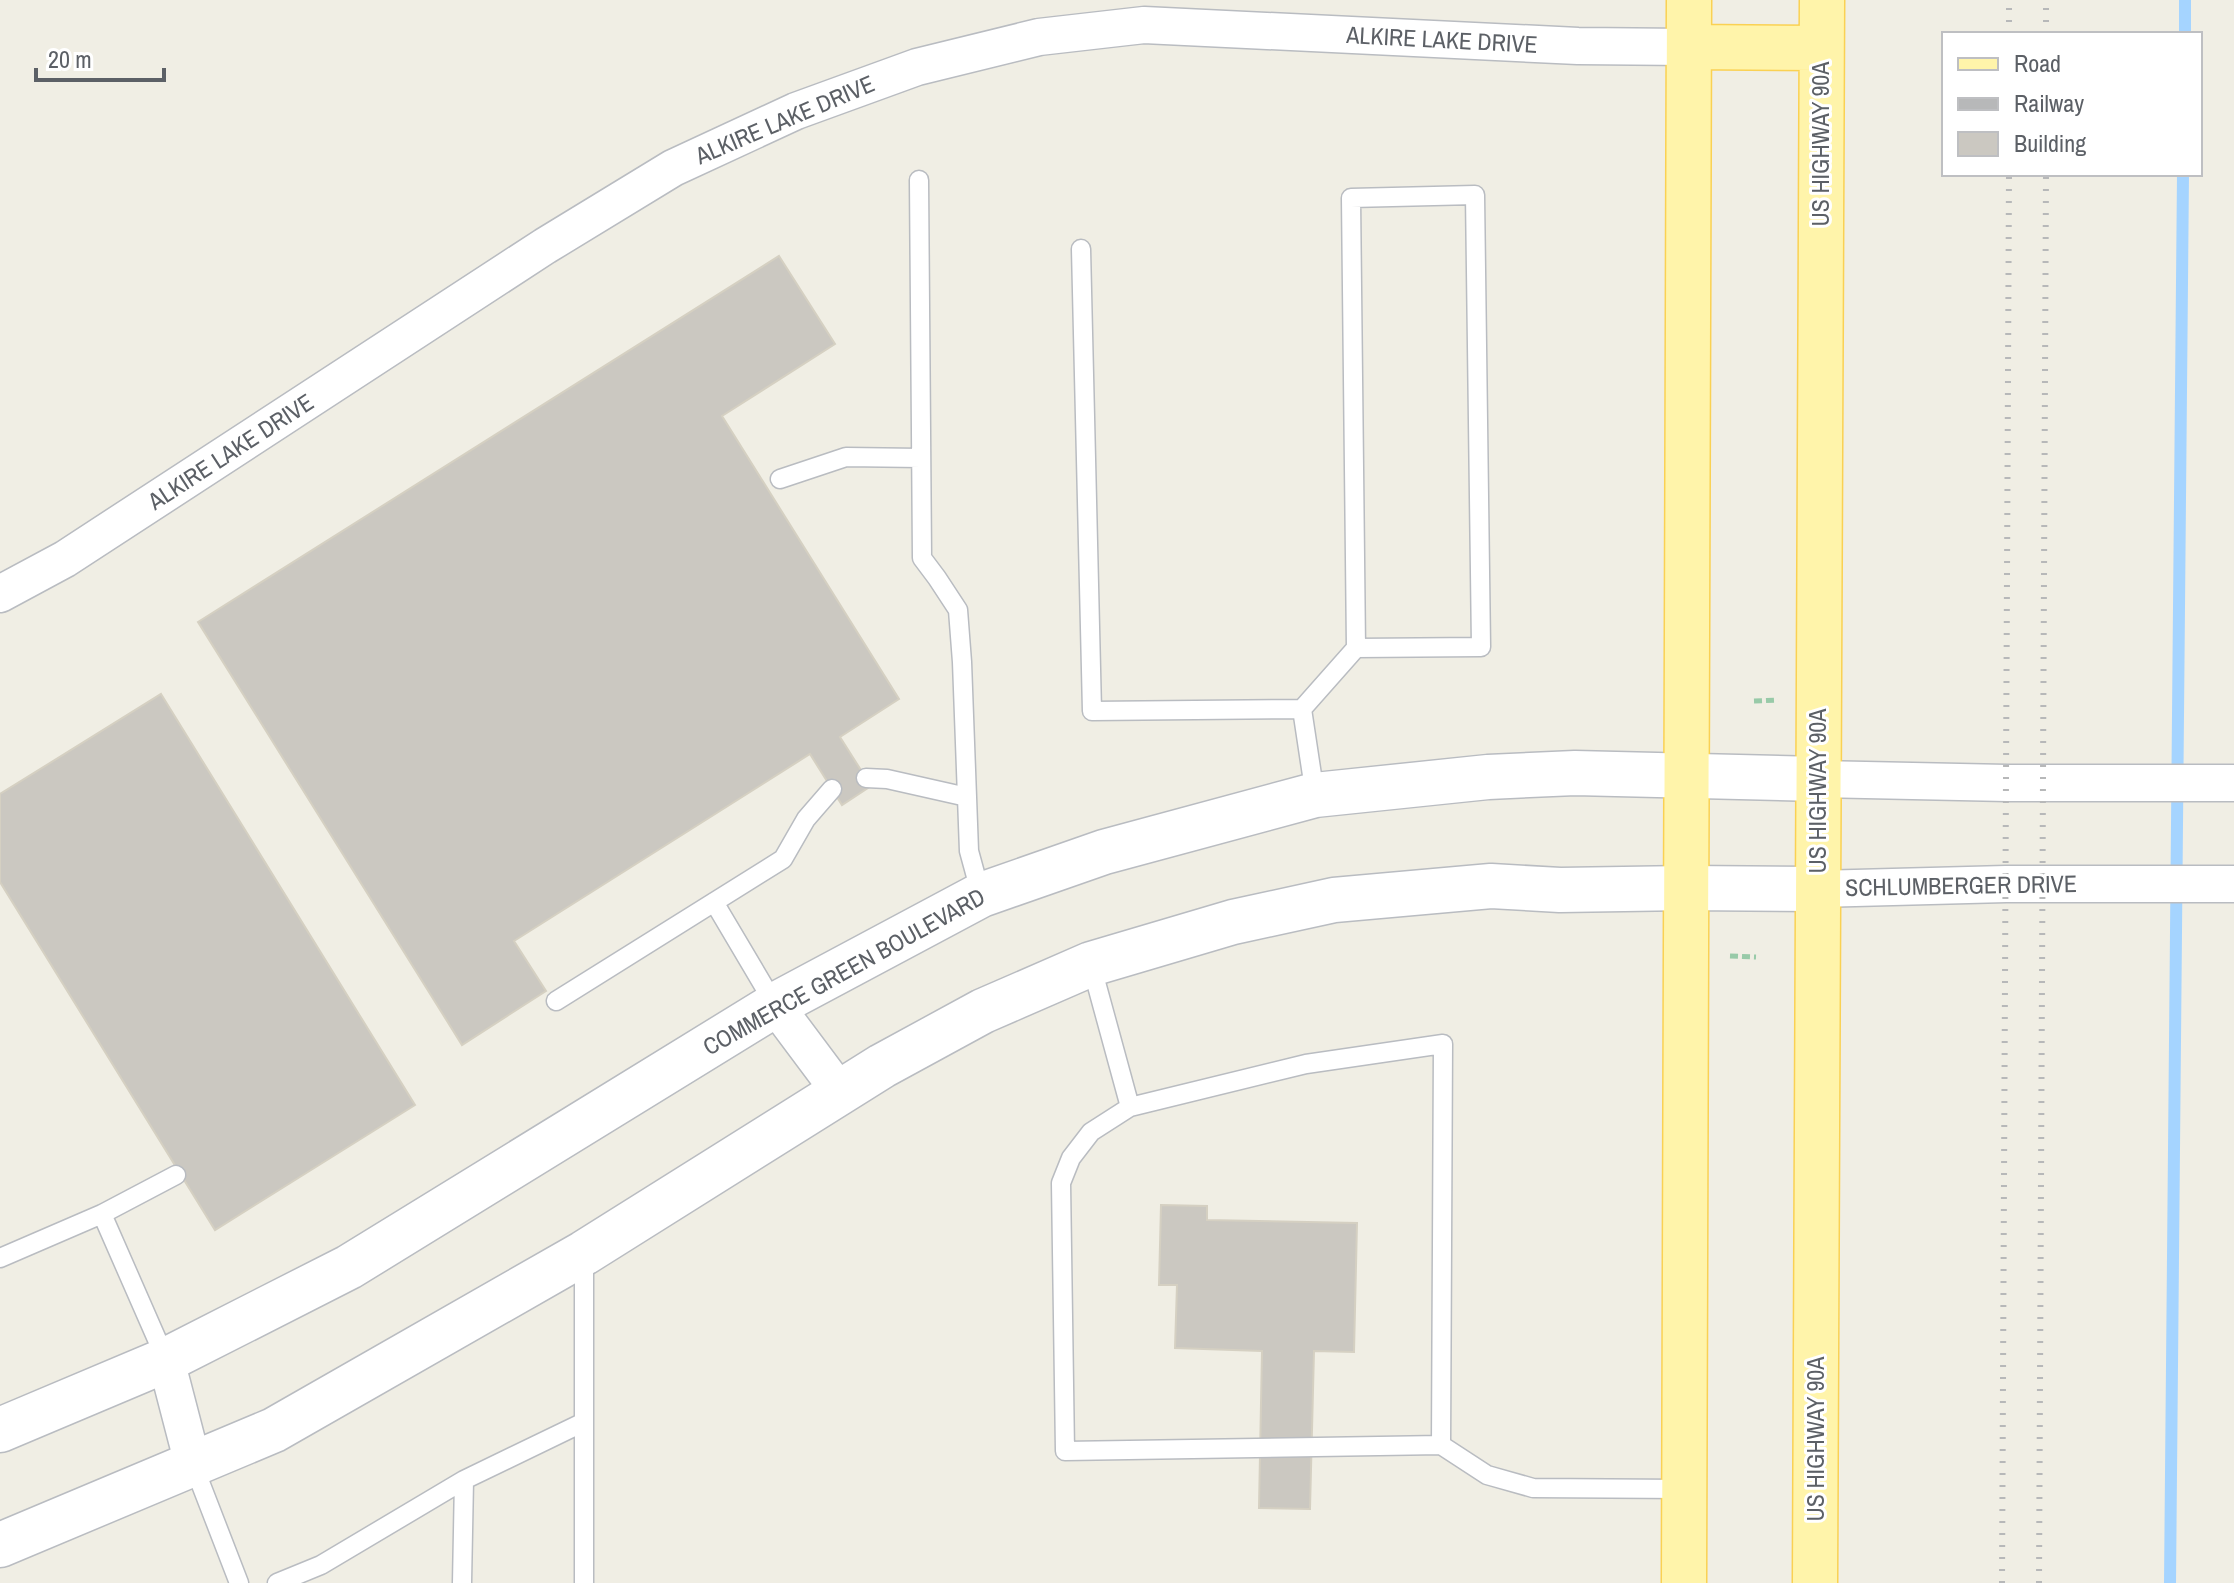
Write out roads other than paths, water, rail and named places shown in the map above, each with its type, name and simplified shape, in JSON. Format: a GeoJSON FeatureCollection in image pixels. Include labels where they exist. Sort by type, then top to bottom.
{"type":"FeatureCollection","features":[{"type":"Feature","properties":{"kind":"main road"},"geometry":{"type":"LineString","coordinates":[[1684,1583],[1689,0]]}},
{"type":"Feature","properties":{"kind":"main road","name":"US HIGHWAY 90A"},"geometry":{"type":"LineString","coordinates":[[1815,1583],[1822,0]]}},
{"type":"Feature","properties":{"kind":"main road"},"geometry":{"type":"LineString","coordinates":[[1689,47],[1821,48]]}},
{"type":"Feature","properties":{"kind":"street","name":"ALKIRE LAKE DRIVE"},"geometry":{"type":"LineString","coordinates":[[0,594],[65,559],[545,246],[673,168],[796,111],[917,67],[1039,37],[1144,25],[1578,46],[1689,47]]}},
{"type":"Feature","properties":{"kind":"street","name":"COMMERCE GREEN BOULEVARD"},"geometry":{"type":"LineString","coordinates":[[0,1430],[166,1360],[349,1267],[775,1005],[981,895],[1104,852],[1315,795],[1488,777],[1575,773],[1818,779]]}},
{"type":"Feature","properties":{"kind":"street"},"geometry":{"type":"LineString","coordinates":[[1818,779],[2234,783]]}},
{"type":"Feature","properties":{"kind":"street","name":"SCHLUMBERGER DRIVE"},"geometry":{"type":"LineString","coordinates":[[1687,888],[2234,884]]}},
{"type":"Feature","properties":{"kind":"street"},"geometry":{"type":"LineString","coordinates":[[0,1545],[274,1430],[584,1253],[882,1066],[983,1011],[1091,964],[1233,922],[1334,900],[1491,886],[1560,890],[1687,888]]}},
{"type":"Feature","properties":{"kind":"street"},"geometry":{"type":"LineString","coordinates":[[775,1005],[840,1092]]}},
{"type":"Feature","properties":{"kind":"street"},"geometry":{"type":"LineString","coordinates":[[166,1360],[193,1464]]}},
{"type":"Feature","properties":{"kind":"lane"},"geometry":{"type":"LineString","coordinates":[[919,180],[922,558],[958,610],[969,851],[981,895]]}},
{"type":"Feature","properties":{"kind":"lane"},"geometry":{"type":"LineString","coordinates":[[1081,249],[1092,711],[1302,709],[1356,648],[1351,198],[1475,195],[1481,647],[1356,648]]}},
{"type":"Feature","properties":{"kind":"lane"},"geometry":{"type":"LineString","coordinates":[[780,479],[846,457],[921,458]]}},
{"type":"Feature","properties":{"kind":"lane"},"geometry":{"type":"LineString","coordinates":[[1302,709],[1315,795]]}},
{"type":"Feature","properties":{"kind":"lane"},"geometry":{"type":"LineString","coordinates":[[866,778],[887,779],[967,797]]}},
{"type":"Feature","properties":{"kind":"lane"},"geometry":{"type":"LineString","coordinates":[[556,1001],[783,859],[806,819],[832,789]]}},
{"type":"Feature","properties":{"kind":"lane"},"geometry":{"type":"LineString","coordinates":[[714,902],[775,1005]]}},
{"type":"Feature","properties":{"kind":"lane"},"geometry":{"type":"LineString","coordinates":[[1091,964],[1130,1107]]}},
{"type":"Feature","properties":{"kind":"lane"},"geometry":{"type":"LineString","coordinates":[[1441,1445],[1443,1044],[1306,1064],[1130,1107],[1091,1132],[1071,1158],[1061,1183],[1065,1451],[1441,1445],[1487,1475],[1533,1488],[1685,1489]]}},
{"type":"Feature","properties":{"kind":"lane"},"geometry":{"type":"LineString","coordinates":[[0,1258],[102,1214],[176,1175]]}},
{"type":"Feature","properties":{"kind":"lane"},"geometry":{"type":"LineString","coordinates":[[102,1214],[166,1360]]}},
{"type":"Feature","properties":{"kind":"lane"},"geometry":{"type":"LineString","coordinates":[[584,1253],[584,1583]]}},
{"type":"Feature","properties":{"kind":"lane"},"geometry":{"type":"LineString","coordinates":[[277,1583],[321,1565],[464,1480],[584,1422]]}},
{"type":"Feature","properties":{"kind":"lane"},"geometry":{"type":"LineString","coordinates":[[193,1464],[239,1583]]}},
{"type":"Feature","properties":{"kind":"lane"},"geometry":{"type":"LineString","coordinates":[[462,1583],[464,1480]]}},
{"type":"Feature","properties":{"kind":"lane"},"geometry":{"type":"LineString","coordinates":[[321,1565],[329,1583]]}},
{"type":"Feature","properties":{"kind":"waterway"},"geometry":{"type":"LineString","coordinates":[[2185,0],[2185,32]]}},
{"type":"Feature","properties":{"kind":"waterway"},"geometry":{"type":"LineString","coordinates":[[2170,1583],[2183,176]]}},
{"type":"Feature","properties":{"kind":"railway"},"geometry":{"type":"LineString","coordinates":[[2009,0],[2009,32]]}},
{"type":"Feature","properties":{"kind":"railway"},"geometry":{"type":"LineString","coordinates":[[2046,0],[2046,32]]}},
{"type":"Feature","properties":{"kind":"railway"},"geometry":{"type":"LineString","coordinates":[[2002,1583],[2009,176]]}},
{"type":"Feature","properties":{"kind":"railway"},"geometry":{"type":"LineString","coordinates":[[2039,1583],[2046,176]]}}]}
